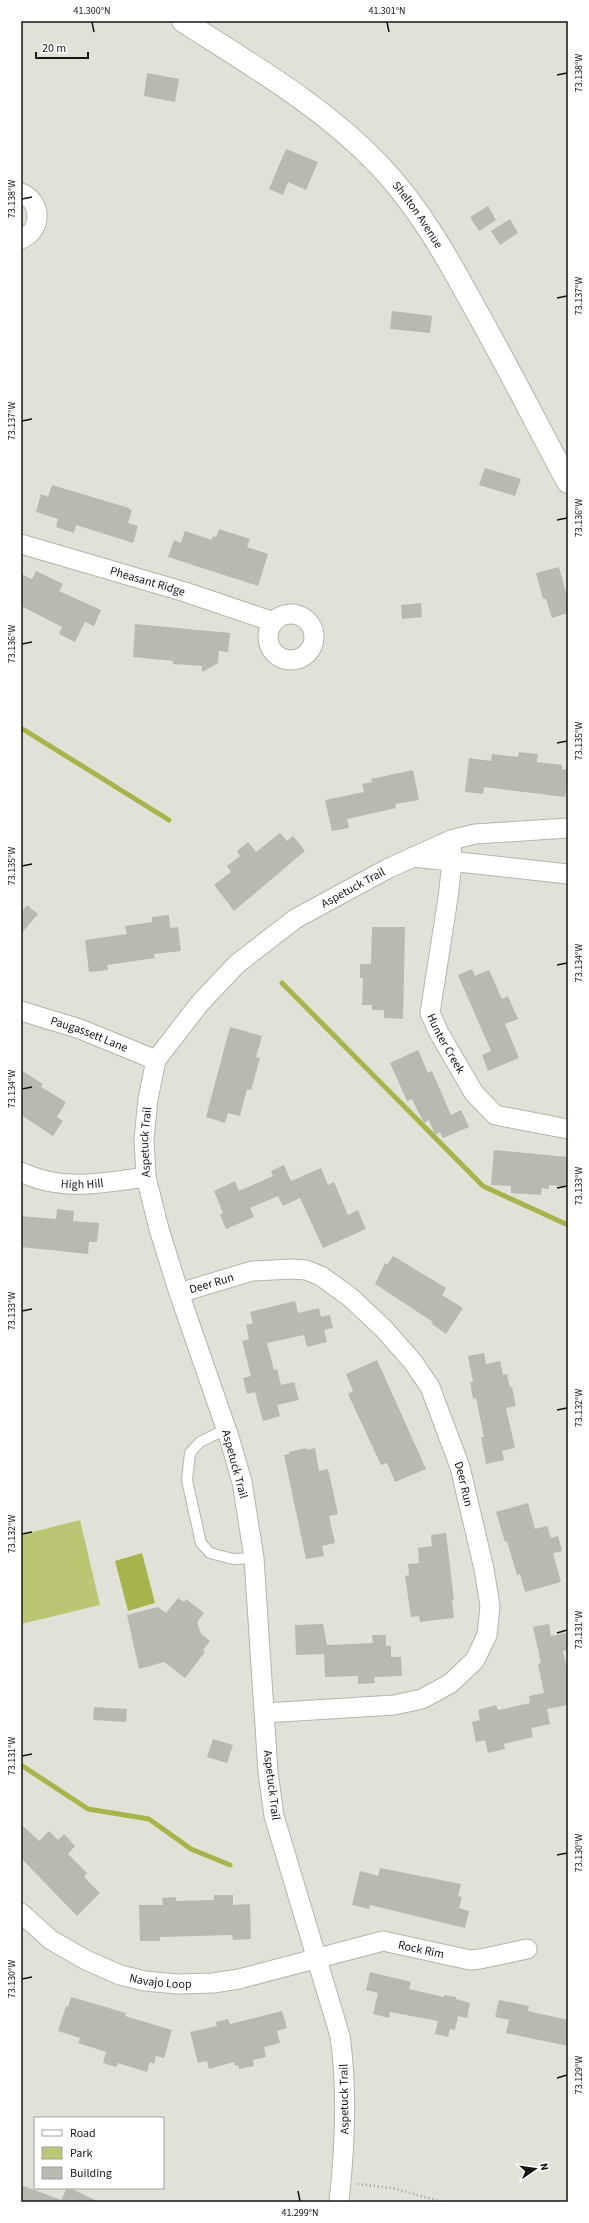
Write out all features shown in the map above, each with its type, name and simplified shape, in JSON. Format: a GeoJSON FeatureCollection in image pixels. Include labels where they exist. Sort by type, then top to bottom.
{"type":"FeatureCollection","features":[{"type":"Feature","properties":{"kind":"main road","name":"Shelton Avenue"},"geometry":{"type":"LineString","coordinates":[[183,21],[279,82],[323,115],[368,154],[402,191],[438,242],[568,482]]}},
{"type":"Feature","properties":{"kind":"street"},"geometry":{"type":"LineString","coordinates":[[21,193],[31,200],[36,208],[38,217],[34,230],[21,239]]}},
{"type":"Feature","properties":{"kind":"street","name":"Pheasant Ridge"},"geometry":{"type":"LineString","coordinates":[[21,544],[185,592],[272,624]]}},
{"type":"Feature","properties":{"kind":"street","name":"Aspetuck Trail"},"geometry":{"type":"LineString","coordinates":[[339,2202],[345,2125],[343,2057],[340,2036],[274,1816],[268,1772],[254,1558],[242,1482],[226,1429],[159,1230],[146,1177],[146,1123],[148,1100],[156,1060],[204,998],[237,964],[295,920],[339,894],[451,840],[475,834],[568,828]]}},
{"type":"Feature","properties":{"kind":"street","name":"Hunter Creek"},"geometry":{"type":"LineString","coordinates":[[451,840],[452,862],[430,1013],[439,1033],[474,1094],[495,1115],[568,1129]]}},
{"type":"Feature","properties":{"kind":"street"},"geometry":{"type":"LineString","coordinates":[[413,857],[568,874]]}},
{"type":"Feature","properties":{"kind":"street","name":"Paugassett Lane"},"geometry":{"type":"LineString","coordinates":[[21,1011],[80,1029],[156,1060]]}},
{"type":"Feature","properties":{"kind":"street","name":"High Hill"},"geometry":{"type":"LineString","coordinates":[[21,1172],[40,1181],[76,1186],[146,1177]]}},
{"type":"Feature","properties":{"kind":"street","name":"Deer Run"},"geometry":{"type":"LineString","coordinates":[[179,1293],[240,1274],[265,1268],[278,1268],[306,1270],[321,1276],[350,1297],[384,1329],[413,1362],[430,1388],[460,1468],[484,1569],[490,1606],[487,1634],[475,1660],[446,1686],[422,1699],[394,1705],[265,1713]]}},
{"type":"Feature","properties":{"kind":"street","name":"Navajo Loop"},"geometry":{"type":"LineString","coordinates":[[21,1913],[51,1940],[86,1960],[120,1975],[145,1981],[177,1984],[213,1983],[264,1974],[316,1959]]}},
{"type":"Feature","properties":{"kind":"street","name":"Rock Rim"},"geometry":{"type":"LineString","coordinates":[[316,1959],[383,1941],[470,1960],[527,1949]]}},
{"type":"Feature","properties":{"kind":"lane"},"geometry":{"type":"LineString","coordinates":[[226,1429],[200,1442],[190,1453],[187,1480],[201,1543],[210,1553],[218,1556],[233,1559],[254,1558]]}},
{"type":"Feature","properties":{"kind":"path"},"geometry":{"type":"LineString","coordinates":[[341,2182],[393,2188],[442,2202]]}},
{"type":"Feature","properties":{"kind":"green space"},"geometry":{"type":"Polygon","coordinates":[[[80,1520],[100,1605],[21,1624],[21,1535],[80,1520]]]}},
{"type":"Feature","properties":{"kind":"shaded area"},"geometry":{"type":"Polygon","coordinates":[[[142,1553],[155,1603],[128,1611],[115,1561],[142,1553]]]}},
{"type":"Feature","properties":{"kind":"building"},"geometry":{"type":"Polygon","coordinates":[[[147,73],[179,79],[175,102],[144,96],[147,73]]]}},
{"type":"Feature","properties":{"kind":"building"},"geometry":{"type":"Polygon","coordinates":[[[286,149],[318,162],[306,190],[288,182],[283,195],[269,189],[286,149]]]}},
{"type":"Feature","properties":{"kind":"building"},"geometry":{"type":"Polygon","coordinates":[[[488,206],[496,220],[479,231],[470,217],[488,206]]]}},
{"type":"Feature","properties":{"kind":"building"},"geometry":{"type":"Polygon","coordinates":[[[510,219],[518,233],[500,245],[491,231],[510,219]]]}},
{"type":"Feature","properties":{"kind":"building"},"geometry":{"type":"Polygon","coordinates":[[[392,311],[432,316],[430,333],[390,329],[392,311]]]}},
{"type":"Feature","properties":{"kind":"building"},"geometry":{"type":"Polygon","coordinates":[[[485,468],[521,479],[515,496],[479,485],[485,468]]]}},
{"type":"Feature","properties":{"kind":"building"},"geometry":{"type":"Polygon","coordinates":[[[52,485],[132,510],[128,523],[138,526],[133,543],[76,525],[74,533],[56,527],[58,519],[36,512],[41,494],[48,497],[52,485]]]}},
{"type":"Feature","properties":{"kind":"building"},"geometry":{"type":"Polygon","coordinates":[[[219,529],[250,539],[247,547],[268,554],[258,586],[168,557],[174,540],[181,543],[185,531],[212,540],[213,536],[216,537],[219,529]]]}},
{"type":"Feature","properties":{"kind":"building"},"geometry":{"type":"Polygon","coordinates":[[[559,567],[568,600],[568,613],[552,618],[546,599],[543,599],[536,573],[559,567]]]}},
{"type":"Feature","properties":{"kind":"building"},"geometry":{"type":"Polygon","coordinates":[[[36,571],[63,584],[59,591],[101,610],[94,626],[85,622],[75,642],[59,634],[62,627],[21,606],[21,574],[32,579],[36,571]]]}},
{"type":"Feature","properties":{"kind":"building"},"geometry":{"type":"Polygon","coordinates":[[[421,603],[422,617],[402,619],[401,605],[421,603]]]}},
{"type":"Feature","properties":{"kind":"building"},"geometry":{"type":"Polygon","coordinates":[[[135,624],[230,633],[228,652],[219,651],[218,663],[202,672],[202,666],[173,664],[173,661],[133,657],[135,624]]]}},
{"type":"Feature","properties":{"kind":"building"},"geometry":{"type":"Polygon","coordinates":[[[519,752],[538,754],[537,762],[562,765],[562,769],[568,770],[565,797],[484,787],[483,794],[465,792],[469,758],[491,761],[492,754],[518,757],[519,752]]]}},
{"type":"Feature","properties":{"kind":"building"},"geometry":{"type":"Polygon","coordinates":[[[413,770],[419,800],[395,804],[396,808],[347,819],[349,828],[332,831],[325,800],[364,792],[362,784],[372,782],[371,779],[413,770]]]}},
{"type":"Feature","properties":{"kind":"building"},"geometry":{"type":"Polygon","coordinates":[[[280,833],[287,841],[293,836],[305,851],[234,911],[214,885],[231,872],[227,866],[240,856],[237,851],[248,842],[256,852],[280,833]]]}},
{"type":"Feature","properties":{"kind":"building"},"geometry":{"type":"Polygon","coordinates":[[[27,905],[38,914],[21,934],[21,912],[27,905]]]}},
{"type":"Feature","properties":{"kind":"building"},"geometry":{"type":"Polygon","coordinates":[[[169,915],[170,928],[178,927],[181,951],[154,954],[155,958],[107,965],[108,970],[89,972],[85,940],[127,934],[125,926],[152,922],[152,917],[169,915]]]}},
{"type":"Feature","properties":{"kind":"building"},"geometry":{"type":"Polygon","coordinates":[[[372,927],[405,927],[403,1019],[384,1018],[384,1010],[372,1010],[372,1005],[362,1005],[363,978],[360,978],[360,964],[371,964],[372,927]]]}},
{"type":"Feature","properties":{"kind":"building"},"geometry":{"type":"Polygon","coordinates":[[[472,969],[475,976],[489,970],[502,999],[508,996],[518,1019],[505,1024],[519,1058],[488,1071],[482,1055],[491,1051],[458,975],[472,969]]]}},
{"type":"Feature","properties":{"kind":"building"},"geometry":{"type":"Polygon","coordinates":[[[230,1027],[262,1036],[256,1057],[260,1058],[251,1090],[247,1089],[240,1116],[228,1113],[225,1123],[206,1117],[230,1027]]]}},
{"type":"Feature","properties":{"kind":"building"},"geometry":{"type":"Polygon","coordinates":[[[418,1050],[428,1073],[432,1071],[451,1115],[461,1110],[469,1127],[443,1138],[440,1132],[435,1135],[429,1120],[424,1123],[412,1099],[407,1101],[390,1063],[418,1050]]]}},
{"type":"Feature","properties":{"kind":"building"},"geometry":{"type":"Polygon","coordinates":[[[21,1070],[43,1084],[41,1087],[66,1102],[57,1117],[63,1121],[53,1136],[21,1115],[21,1070]]]}},
{"type":"Feature","properties":{"kind":"building"},"geometry":{"type":"Polygon","coordinates":[[[494,1150],[568,1157],[568,1187],[549,1185],[549,1189],[542,1188],[541,1195],[511,1193],[511,1186],[491,1185],[494,1150]]]}},
{"type":"Feature","properties":{"kind":"building"},"geometry":{"type":"Polygon","coordinates":[[[284,1165],[291,1181],[321,1168],[328,1185],[334,1182],[348,1215],[358,1210],[366,1229],[323,1248],[300,1198],[283,1206],[278,1196],[250,1208],[254,1217],[226,1229],[220,1215],[223,1213],[214,1191],[235,1181],[239,1191],[273,1176],[271,1171],[284,1165]]]}},
{"type":"Feature","properties":{"kind":"building"},"geometry":{"type":"Polygon","coordinates":[[[57,1209],[74,1211],[73,1221],[99,1223],[97,1242],[89,1242],[88,1254],[21,1247],[21,1216],[56,1219],[57,1209]]]}},
{"type":"Feature","properties":{"kind":"building"},"geometry":{"type":"Polygon","coordinates":[[[393,1256],[446,1288],[442,1295],[463,1308],[446,1334],[432,1324],[433,1322],[375,1284],[385,1263],[387,1265],[393,1256]]]}},
{"type":"Feature","properties":{"kind":"building"},"geometry":{"type":"Polygon","coordinates":[[[295,1301],[298,1313],[319,1308],[321,1317],[330,1315],[333,1328],[324,1330],[327,1342],[307,1347],[304,1335],[267,1343],[274,1370],[277,1369],[281,1385],[294,1382],[299,1400],[277,1405],[280,1416],[263,1421],[255,1392],[247,1394],[243,1378],[251,1376],[242,1341],[249,1339],[246,1325],[253,1323],[250,1312],[295,1301]]]}},
{"type":"Feature","properties":{"kind":"building"},"geometry":{"type":"Polygon","coordinates":[[[484,1353],[486,1364],[500,1361],[503,1375],[507,1374],[510,1388],[512,1387],[516,1406],[506,1408],[515,1448],[502,1451],[504,1460],[486,1464],[481,1437],[484,1437],[476,1398],[473,1399],[470,1382],[473,1382],[468,1356],[484,1353]]]}},
{"type":"Feature","properties":{"kind":"building"},"geometry":{"type":"Polygon","coordinates":[[[377,1360],[426,1469],[395,1482],[387,1463],[381,1465],[348,1394],[353,1391],[346,1374],[377,1360]]]}},
{"type":"Feature","properties":{"kind":"building"},"geometry":{"type":"Polygon","coordinates":[[[307,1448],[307,1450],[315,1448],[319,1471],[328,1469],[338,1514],[329,1516],[335,1543],[322,1546],[324,1556],[306,1559],[284,1455],[290,1454],[289,1452],[307,1448]]]}},
{"type":"Feature","properties":{"kind":"building"},"geometry":{"type":"Polygon","coordinates":[[[528,1503],[535,1529],[547,1526],[551,1538],[558,1536],[562,1551],[553,1553],[561,1582],[525,1592],[520,1574],[517,1575],[507,1541],[505,1542],[496,1512],[528,1503]]]}},
{"type":"Feature","properties":{"kind":"building"},"geometry":{"type":"Polygon","coordinates":[[[446,1533],[454,1600],[452,1600],[454,1618],[420,1622],[419,1616],[411,1617],[405,1576],[409,1575],[408,1564],[419,1563],[418,1548],[432,1546],[431,1535],[446,1533]]]}},
{"type":"Feature","properties":{"kind":"building"},"geometry":{"type":"Polygon","coordinates":[[[178,1598],[184,1602],[186,1599],[204,1613],[197,1622],[201,1634],[210,1641],[203,1650],[205,1652],[185,1678],[164,1662],[139,1669],[127,1615],[158,1607],[166,1613],[178,1598]]]}},
{"type":"Feature","properties":{"kind":"building"},"geometry":{"type":"Polygon","coordinates":[[[323,1624],[327,1645],[373,1643],[372,1635],[386,1635],[386,1646],[391,1646],[391,1657],[401,1657],[402,1676],[374,1677],[375,1683],[358,1684],[358,1676],[325,1677],[324,1654],[296,1655],[295,1625],[323,1624]]]}},
{"type":"Feature","properties":{"kind":"building"},"geometry":{"type":"Polygon","coordinates":[[[549,1624],[551,1636],[565,1633],[566,1636],[568,1636],[568,1650],[563,1651],[568,1672],[568,1705],[547,1709],[550,1724],[531,1728],[533,1737],[504,1744],[505,1749],[488,1753],[485,1740],[476,1742],[472,1722],[480,1720],[478,1710],[496,1705],[498,1710],[530,1703],[529,1696],[544,1693],[538,1664],[541,1663],[533,1627],[549,1624]]]}},
{"type":"Feature","properties":{"kind":"building"},"geometry":{"type":"Polygon","coordinates":[[[94,1707],[127,1709],[126,1722],[93,1720],[94,1707]]]}},
{"type":"Feature","properties":{"kind":"building"},"geometry":{"type":"Polygon","coordinates":[[[213,1739],[233,1745],[227,1763],[207,1757],[213,1739]]]}},
{"type":"Feature","properties":{"kind":"building"},"geometry":{"type":"Polygon","coordinates":[[[21,1824],[39,1841],[49,1831],[58,1840],[64,1834],[75,1846],[68,1854],[87,1873],[84,1877],[100,1893],[77,1916],[21,1858],[21,1824]]]}},
{"type":"Feature","properties":{"kind":"building"},"geometry":{"type":"Polygon","coordinates":[[[380,1868],[461,1884],[458,1896],[462,1897],[459,1908],[469,1911],[465,1928],[370,1905],[369,1909],[352,1905],[360,1871],[378,1876],[380,1868]]]}},
{"type":"Feature","properties":{"kind":"building"},"geometry":{"type":"Polygon","coordinates":[[[214,1895],[233,1895],[233,1905],[250,1904],[251,1939],[233,1940],[232,1935],[160,1937],[160,1941],[140,1941],[139,1905],[163,1905],[162,1898],[176,1897],[176,1901],[214,1900],[214,1895]]]}},
{"type":"Feature","properties":{"kind":"building"},"geometry":{"type":"Polygon","coordinates":[[[370,1972],[411,1982],[409,1989],[444,1997],[444,1995],[456,1997],[456,1999],[470,2003],[467,2018],[458,2016],[455,2030],[450,2029],[448,2037],[435,2034],[438,2021],[390,2012],[389,2018],[373,2014],[378,1993],[366,1990],[370,1972]]]}},
{"type":"Feature","properties":{"kind":"building"},"geometry":{"type":"Polygon","coordinates":[[[71,1997],[126,2013],[125,2016],[172,2030],[164,2058],[156,2056],[154,2064],[150,2062],[147,2072],[118,2063],[116,2067],[103,2063],[106,2052],[78,2043],[80,2038],[58,2031],[66,2006],[68,2007],[71,1997]]]}},
{"type":"Feature","properties":{"kind":"building"},"geometry":{"type":"Polygon","coordinates":[[[499,2000],[529,2006],[528,2011],[568,2020],[568,2046],[506,2033],[509,2020],[495,2017],[499,2000]]]}},
{"type":"Feature","properties":{"kind":"building"},"geometry":{"type":"Polygon","coordinates":[[[282,2011],[287,2028],[277,2031],[280,2043],[264,2047],[266,2057],[253,2060],[254,2066],[239,2069],[238,2065],[235,2066],[234,2062],[209,2069],[207,2061],[198,2063],[190,2032],[217,2026],[216,2022],[228,2019],[230,2024],[282,2011]]]}},
{"type":"Feature","properties":{"kind":"building"},"geometry":{"type":"Polygon","coordinates":[[[21,2185],[61,2200],[66,2189],[72,2189],[99,2202],[21,2202],[21,2185]]]}},
{"type":"Feature","properties":{"kind":"waterway"},"geometry":{"type":"LineString","coordinates":[[21,728],[169,820]]}},
{"type":"Feature","properties":{"kind":"waterway"},"geometry":{"type":"LineString","coordinates":[[282,983],[483,1186],[568,1225]]}},
{"type":"Feature","properties":{"kind":"waterway"},"geometry":{"type":"LineString","coordinates":[[21,1765],[88,1809],[149,1819],[191,1849],[230,1865]]}}]}
